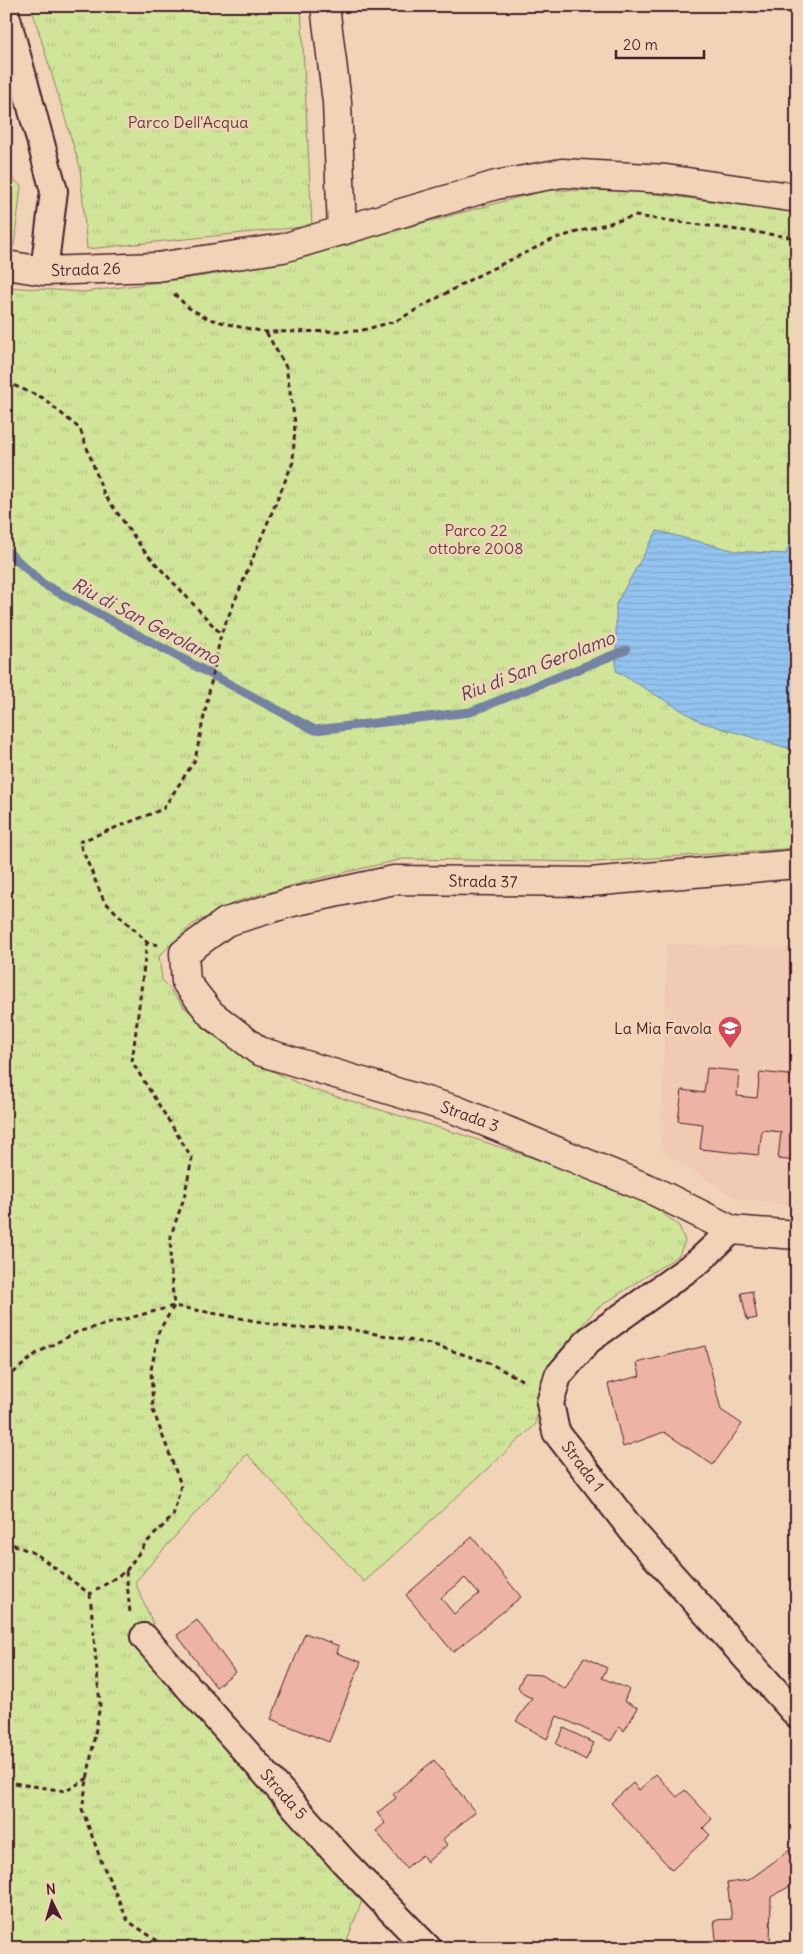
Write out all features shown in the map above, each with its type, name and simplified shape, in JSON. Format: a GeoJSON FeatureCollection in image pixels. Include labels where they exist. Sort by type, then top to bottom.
{"type":"FeatureCollection","features":[{"type":"Feature","properties":{"kind":"street"},"geometry":{"type":"LineString","coordinates":[[325,6],[337,102],[342,230]]}},
{"type":"Feature","properties":{"kind":"street"},"geometry":{"type":"LineString","coordinates":[[6,15],[54,191],[44,271]]}},
{"type":"Feature","properties":{"kind":"street","name":"Strada 26"},"geometry":{"type":"LineString","coordinates":[[6,265],[44,271],[167,265],[283,248],[496,185],[562,173],[666,179],[797,198]]}},
{"type":"Feature","properties":{"kind":"street","name":"Strada 37"},"geometry":{"type":"LineString","coordinates":[[184,952],[226,922],[292,902],[394,880],[590,882],[797,864]]}},
{"type":"Feature","properties":{"kind":"street","name":"Strada 3"},"geometry":{"type":"LineString","coordinates":[[184,952],[186,982],[211,1014],[259,1051],[456,1110],[652,1190],[732,1230],[797,1235]]}},
{"type":"Feature","properties":{"kind":"street","name":"Strada 1"},"geometry":{"type":"LineString","coordinates":[[732,1230],[699,1261],[589,1340],[558,1376],[550,1403],[556,1432],[635,1534],[797,1715]]}},
{"type":"Feature","properties":{"kind":"street","name":"Strada 5"},"geometry":{"type":"LineString","coordinates":[[144,1637],[344,1862],[428,1948]]}},
{"type":"Feature","properties":{"kind":"path"},"geometry":{"type":"LineString","coordinates":[[167,265],[174,295],[189,308],[209,319],[266,332],[359,332],[396,321],[475,277],[556,238],[635,216],[797,238]]}},
{"type":"Feature","properties":{"kind":"path"},"geometry":{"type":"LineString","coordinates":[[90,1594],[126,1571],[146,1543],[172,1516],[181,1485],[154,1410],[151,1370],[159,1331],[174,1306],[170,1263],[171,1235],[184,1198],[192,1158],[132,1062],[147,942],[104,901],[79,842],[163,809],[194,760],[221,634],[293,462],[295,422],[286,366],[266,332]]}},
{"type":"Feature","properties":{"kind":"path"},"geometry":{"type":"LineString","coordinates":[[6,382],[43,398],[80,429],[104,494],[145,552],[221,634]]}},
{"type":"Feature","properties":{"kind":"path"},"geometry":{"type":"LineString","coordinates":[[6,1379],[36,1353],[77,1332],[174,1306],[294,1328],[338,1327],[431,1344],[487,1362],[522,1378],[550,1403]]}},
{"type":"Feature","properties":{"kind":"path"},"geometry":{"type":"LineString","coordinates":[[6,1538],[12,1544],[36,1554],[90,1594],[100,1705],[89,1778],[82,1809],[102,1863],[128,1921],[168,1948]]}},
{"type":"Feature","properties":{"kind":"path"},"geometry":{"type":"LineString","coordinates":[[126,1571],[130,1617],[144,1637]]}},
{"type":"Feature","properties":{"kind":"path"},"geometry":{"type":"LineString","coordinates":[[6,1782],[66,1791],[89,1778]]}},
{"type":"Feature","properties":{"kind":"shaded area","name":"La Mia Favola"},"geometry":{"type":"Polygon","coordinates":[[[667,944],[797,947],[797,1205],[737,1199],[660,1150],[667,944]]]}},
{"type":"Feature","properties":{"kind":"green space","name":"Parco Dell'Acqua"},"geometry":{"type":"Polygon","coordinates":[[[31,6],[301,6],[312,226],[87,249],[80,167],[31,6]]]}},
{"type":"Feature","properties":{"kind":"green space"},"geometry":{"type":"Polygon","coordinates":[[[6,173],[21,186],[14,246],[6,244],[6,173]]]}},
{"type":"Feature","properties":{"kind":"green space","name":"Parco 22 ottobre 2008"},"geometry":{"type":"Polygon","coordinates":[[[546,190],[632,191],[797,212],[797,848],[596,862],[403,859],[312,880],[235,902],[192,925],[159,956],[162,980],[186,1009],[215,1035],[251,1061],[308,1088],[460,1134],[576,1172],[656,1208],[679,1226],[685,1241],[679,1255],[596,1309],[554,1358],[540,1382],[536,1424],[364,1582],[247,1454],[135,1582],[154,1626],[142,1643],[364,1895],[344,1948],[6,1948],[6,287],[84,292],[205,276],[278,262],[546,190]]]}},
{"type":"Feature","properties":{"kind":"water"},"geometry":{"type":"Polygon","coordinates":[[[797,525],[797,751],[701,722],[616,671],[616,604],[657,531],[736,551],[786,554],[797,525]]]}},
{"type":"Feature","properties":{"kind":"building"},"geometry":{"type":"Polygon","coordinates":[[[707,1068],[739,1071],[737,1096],[757,1098],[760,1072],[797,1076],[797,1161],[778,1159],[781,1132],[762,1130],[759,1155],[700,1149],[703,1124],[678,1121],[682,1090],[704,1093],[707,1068]]]}},
{"type":"Feature","properties":{"kind":"building"},"geometry":{"type":"Polygon","coordinates":[[[752,1291],[757,1318],[747,1320],[741,1293],[752,1291]]]}},
{"type":"Feature","properties":{"kind":"building"},"geometry":{"type":"Polygon","coordinates":[[[797,1335],[797,1365],[790,1363],[797,1335]]]}},
{"type":"Feature","properties":{"kind":"building"},"geometry":{"type":"Polygon","coordinates":[[[705,1346],[721,1410],[742,1424],[713,1465],[664,1432],[623,1447],[608,1384],[640,1376],[637,1363],[705,1346]]]}},
{"type":"Feature","properties":{"kind":"building"},"geometry":{"type":"Polygon","coordinates":[[[472,1537],[521,1597],[453,1652],[406,1595],[472,1537]],[[465,1578],[441,1598],[454,1614],[479,1594],[465,1578]]]}},
{"type":"Feature","properties":{"kind":"building"},"geometry":{"type":"Polygon","coordinates":[[[197,1620],[235,1672],[216,1687],[177,1635],[197,1620]]]}},
{"type":"Feature","properties":{"kind":"building"},"geometry":{"type":"Polygon","coordinates":[[[305,1633],[339,1646],[337,1653],[361,1662],[329,1742],[271,1719],[305,1633]]]}},
{"type":"Feature","properties":{"kind":"building"},"geometry":{"type":"Polygon","coordinates":[[[584,1657],[607,1668],[602,1678],[629,1689],[624,1701],[638,1708],[624,1731],[620,1726],[611,1741],[557,1716],[547,1739],[516,1721],[532,1698],[523,1694],[518,1687],[524,1674],[542,1675],[565,1689],[584,1657]]]}},
{"type":"Feature","properties":{"kind":"building"},"geometry":{"type":"Polygon","coordinates":[[[564,1728],[594,1743],[586,1760],[556,1744],[564,1728]]]}},
{"type":"Feature","properties":{"kind":"building"},"geometry":{"type":"Polygon","coordinates":[[[434,1760],[475,1812],[443,1839],[447,1845],[427,1862],[422,1855],[406,1868],[376,1831],[385,1823],[377,1813],[396,1798],[393,1794],[434,1760]]]}},
{"type":"Feature","properties":{"kind":"building"},"geometry":{"type":"Polygon","coordinates":[[[656,1774],[677,1797],[685,1790],[712,1819],[703,1828],[710,1835],[672,1870],[611,1803],[633,1783],[639,1790],[656,1774]]]}},
{"type":"Feature","properties":{"kind":"building"},"geometry":{"type":"Polygon","coordinates":[[[795,1846],[797,1882],[771,1897],[770,1948],[717,1948],[714,1920],[732,1919],[727,1883],[749,1880],[795,1846]]]}},
{"type":"Feature","properties":{"kind":"waterway","name":"Riu di San Gerolamo"},"geometry":{"type":"LineString","coordinates":[[6,550],[43,584],[315,730],[470,712],[626,650]]}},
{"type":"Feature","properties":{"kind":"place","name":"La Mia Favola"},"geometry":{"type":"Point","coordinates":[730,1049]}}]}
